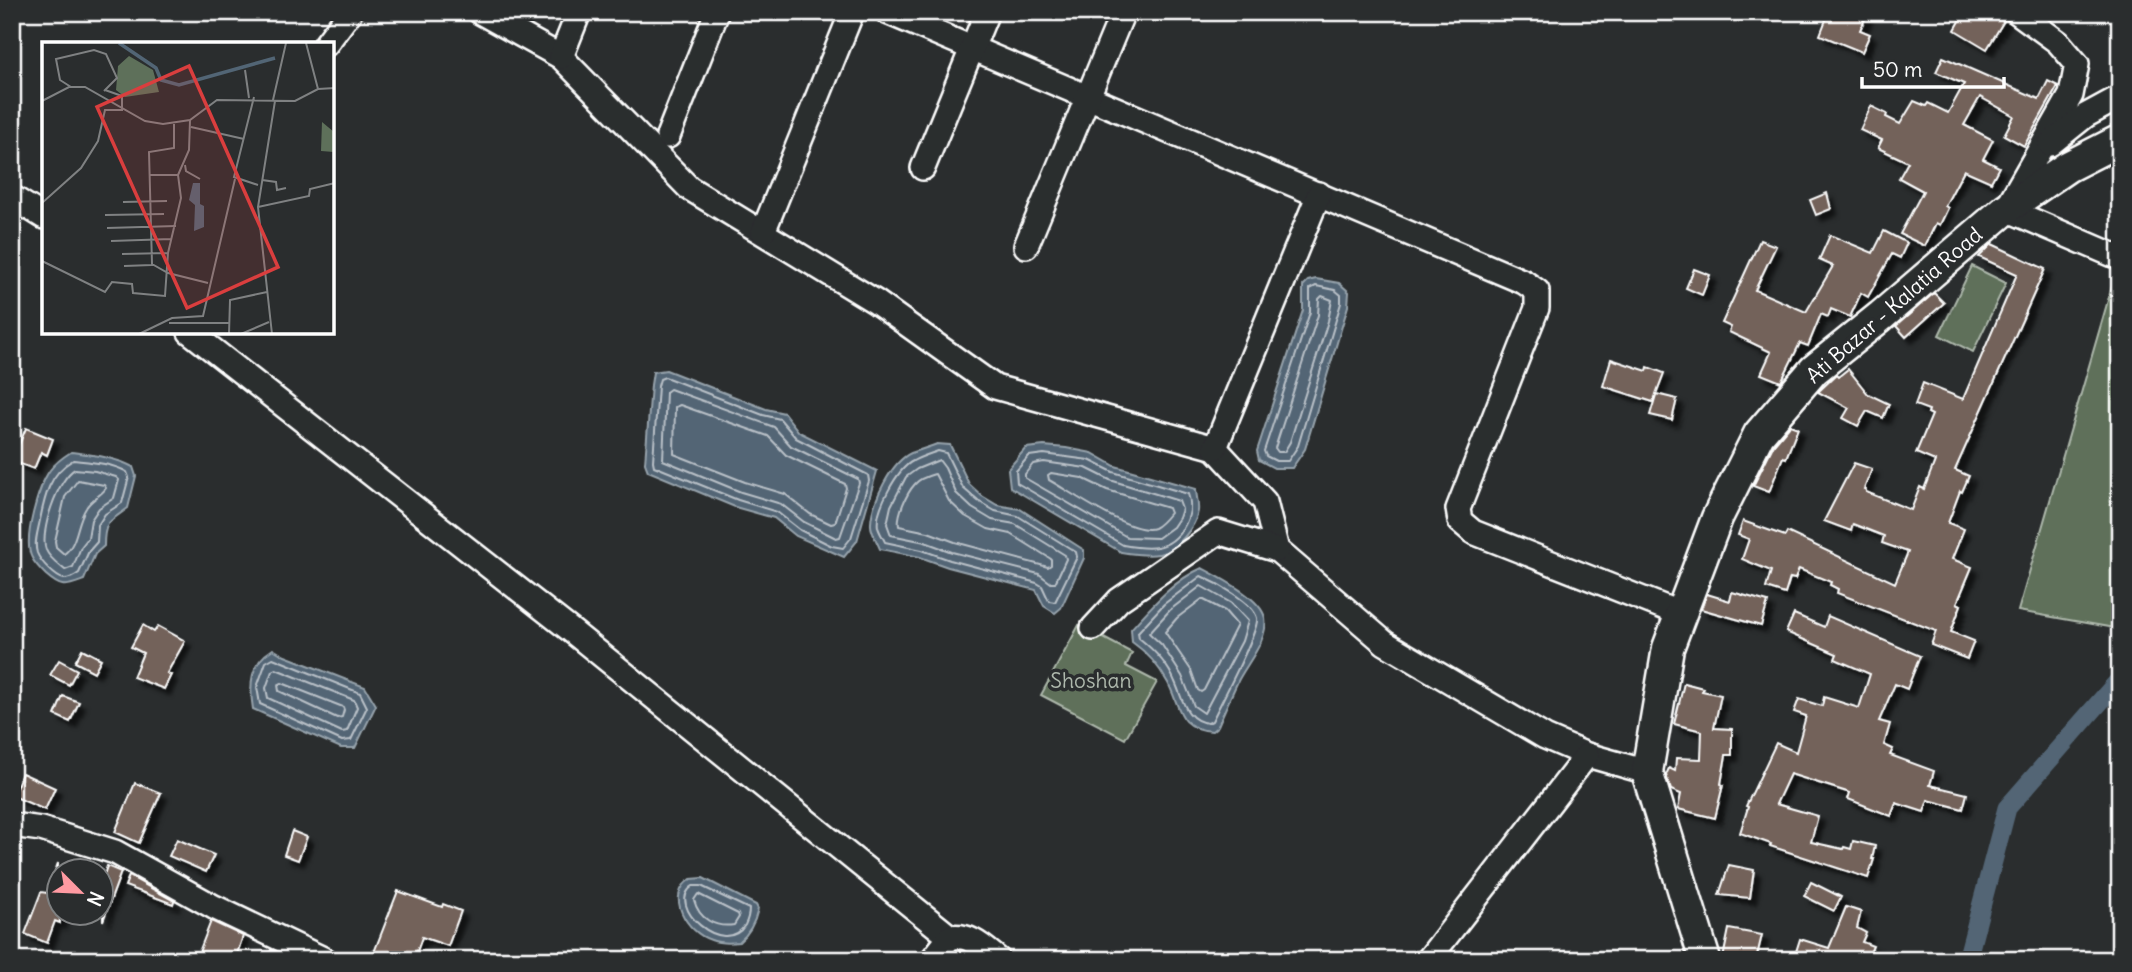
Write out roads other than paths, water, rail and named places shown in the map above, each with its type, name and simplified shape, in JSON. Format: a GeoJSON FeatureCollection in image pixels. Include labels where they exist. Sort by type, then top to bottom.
{"type":"FeatureCollection","features":[{"type":"Feature","properties":{"kind":"main road","name":"Ati Bazar - Kalatia Road"},"geometry":{"type":"LineString","coordinates":[[1705,960],[1647,772],[1668,648],[1717,518],[1759,434],[1814,370],[2006,209],[2067,167],[2120,140]]}},
{"type":"Feature","properties":{"kind":"street"},"geometry":{"type":"LineString","coordinates":[[328,42],[350,12]]}},
{"type":"Feature","properties":{"kind":"street"},"geometry":{"type":"LineString","coordinates":[[480,12],[561,57],[689,188],[876,302],[995,387],[1215,448],[1265,502],[1277,550]]}},
{"type":"Feature","properties":{"kind":"street"},"geometry":{"type":"LineString","coordinates":[[561,57],[579,12]]}},
{"type":"Feature","properties":{"kind":"street"},"geometry":{"type":"LineString","coordinates":[[668,136],[717,12]]}},
{"type":"Feature","properties":{"kind":"street"},"geometry":{"type":"LineString","coordinates":[[763,232],[852,12]]}},
{"type":"Feature","properties":{"kind":"street"},"geometry":{"type":"LineString","coordinates":[[887,12],[1319,194],[1524,282],[1537,291],[1537,308],[1458,509],[1460,521],[1473,532],[1681,614]]}},
{"type":"Feature","properties":{"kind":"street"},"geometry":{"type":"LineString","coordinates":[[923,168],[987,12]]}},
{"type":"Feature","properties":{"kind":"street"},"geometry":{"type":"LineString","coordinates":[[1026,246],[1123,12]]}},
{"type":"Feature","properties":{"kind":"street"},"geometry":{"type":"LineString","coordinates":[[2017,12],[2058,42],[2077,64],[2071,95],[2006,209],[2114,256]]}},
{"type":"Feature","properties":{"kind":"street"},"geometry":{"type":"LineString","coordinates":[[2040,151],[2085,116],[2120,97]]}},
{"type":"Feature","properties":{"kind":"street"},"geometry":{"type":"LineString","coordinates":[[1215,448],[1319,194]]}},
{"type":"Feature","properties":{"kind":"street"},"geometry":{"type":"LineString","coordinates":[[12,197],[42,216]]}},
{"type":"Feature","properties":{"kind":"street"},"geometry":{"type":"LineString","coordinates":[[193,334],[568,628],[950,937]]}},
{"type":"Feature","properties":{"kind":"street"},"geometry":{"type":"LineString","coordinates":[[1093,628],[1119,600],[1218,532],[1277,550],[1385,643],[1545,737],[1587,755],[1647,772]]}},
{"type":"Feature","properties":{"kind":"street"},"geometry":{"type":"LineString","coordinates":[[1428,960],[1587,755]]}},
{"type":"Feature","properties":{"kind":"street"},"geometry":{"type":"LineString","coordinates":[[12,825],[41,828],[115,852],[214,907],[325,960]]}},
{"type":"Feature","properties":{"kind":"street"},"geometry":{"type":"LineString","coordinates":[[932,960],[950,937],[960,935],[971,938],[999,960]]}},
{"type":"Feature","properties":{"kind":"water"},"geometry":{"type":"Polygon","coordinates":[[[1316,279],[1339,283],[1349,292],[1348,306],[1305,449],[1292,468],[1274,468],[1259,460],[1257,451],[1303,310],[1303,286],[1316,279]]]}},
{"type":"Feature","properties":{"kind":"water"},"geometry":{"type":"Polygon","coordinates":[[[666,370],[766,409],[784,413],[799,432],[877,471],[857,541],[844,557],[796,536],[774,518],[735,507],[648,471],[645,463],[653,372],[666,370]]]}},
{"type":"Feature","properties":{"kind":"water"},"geometry":{"type":"Polygon","coordinates":[[[937,444],[950,445],[969,484],[982,496],[997,505],[1020,509],[1084,550],[1084,558],[1061,608],[1055,613],[1044,606],[1036,590],[920,557],[880,549],[871,523],[875,504],[884,484],[904,458],[937,444]]]}},
{"type":"Feature","properties":{"kind":"water"},"geometry":{"type":"Polygon","coordinates":[[[1044,446],[1092,453],[1115,466],[1196,489],[1198,511],[1193,524],[1178,544],[1165,552],[1150,555],[1121,552],[1010,487],[1008,469],[1026,448],[1044,446]]]}},
{"type":"Feature","properties":{"kind":"water"},"geometry":{"type":"Polygon","coordinates":[[[71,452],[118,461],[133,467],[136,476],[128,508],[107,526],[104,546],[95,554],[84,580],[60,585],[51,580],[32,558],[29,550],[30,526],[46,477],[62,458],[71,452]]]}},
{"type":"Feature","properties":{"kind":"water"},"geometry":{"type":"Polygon","coordinates":[[[1202,568],[1248,596],[1262,610],[1265,618],[1261,642],[1238,681],[1218,726],[1212,731],[1192,726],[1186,721],[1161,671],[1148,655],[1132,642],[1131,629],[1173,587],[1202,568]]]}},
{"type":"Feature","properties":{"kind":"water"},"geometry":{"type":"Polygon","coordinates":[[[273,649],[365,687],[376,705],[355,748],[341,748],[253,709],[253,675],[260,661],[273,649]]]}},
{"type":"Feature","properties":{"kind":"water"},"geometry":{"type":"Polygon","coordinates":[[[703,878],[756,905],[758,909],[754,923],[739,942],[711,940],[694,930],[687,922],[679,903],[679,894],[691,879],[703,878]]]}},
{"type":"Feature","properties":{"kind":"waterway"},"geometry":{"type":"LineString","coordinates":[[1967,960],[2007,808],[2120,679]]}},
{"type":"Feature","properties":{"kind":"park label","name":"Shoshan"},"geometry":{"type":"Point","coordinates":[1091,680]}}]}
